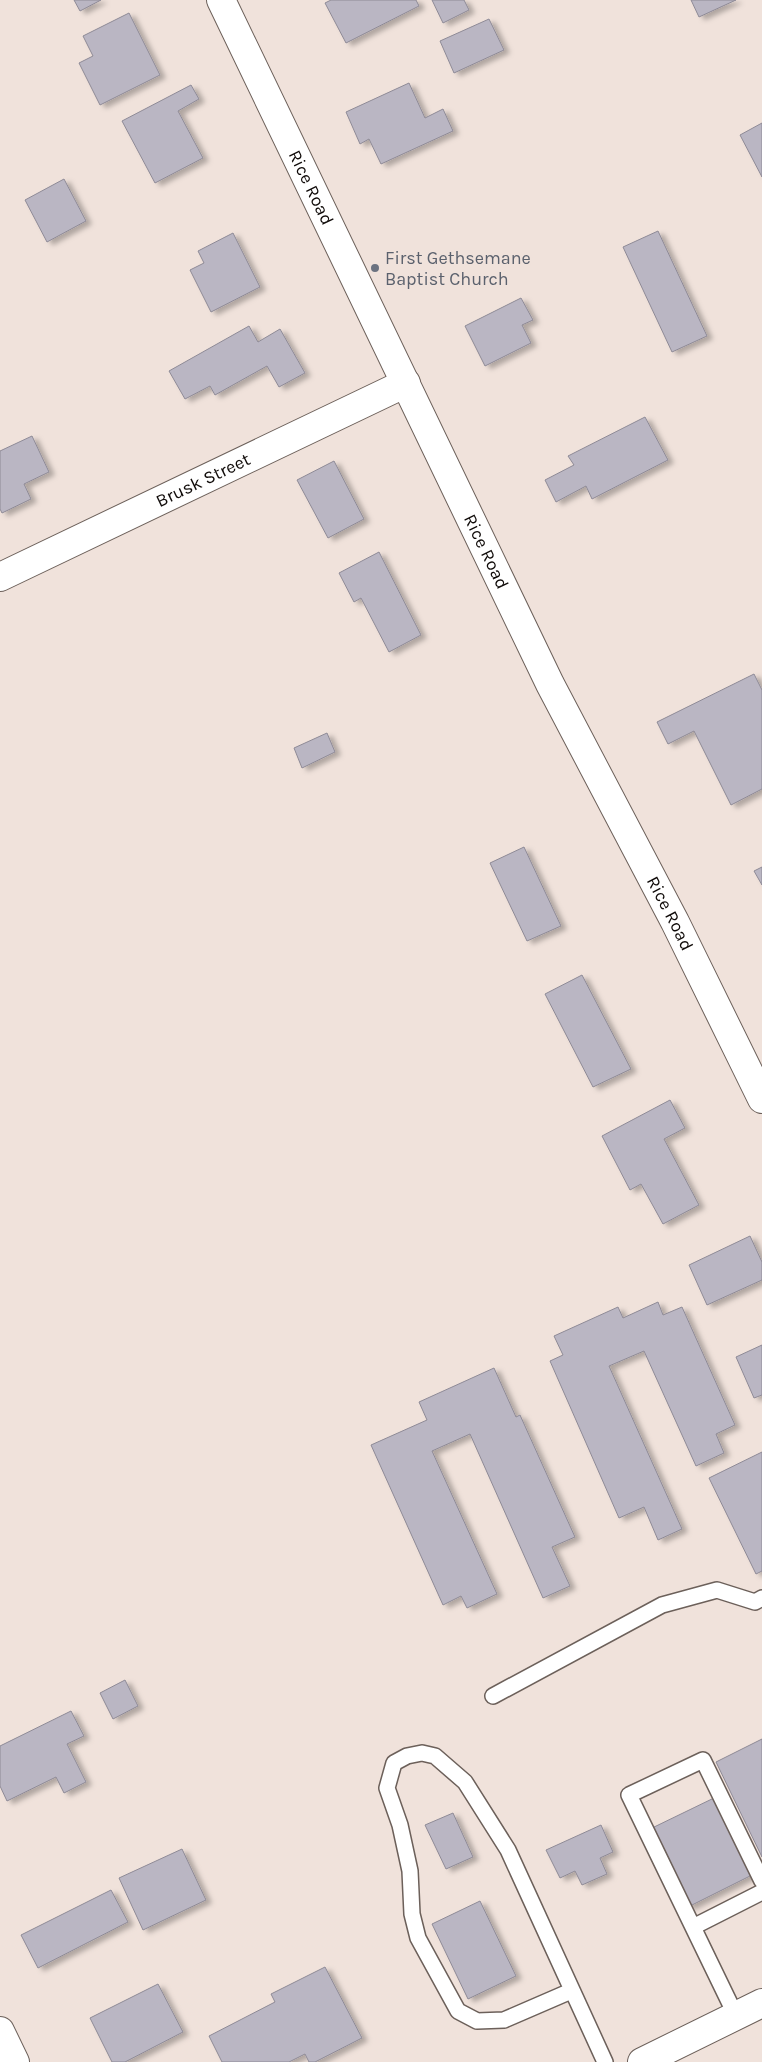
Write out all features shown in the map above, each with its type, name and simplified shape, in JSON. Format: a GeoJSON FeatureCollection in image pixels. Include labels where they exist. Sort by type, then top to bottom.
{"type":"FeatureCollection","features":[{"type":"Feature","properties":{"kind":"street","name":"Rice Road"},"geometry":{"type":"LineString","coordinates":[[221,0],[550,684],[674,922],[762,1099]]}},
{"type":"Feature","properties":{"kind":"street","name":"Brusk Street"},"geometry":{"type":"LineString","coordinates":[[0,577],[406,383]]}},
{"type":"Feature","properties":{"kind":"street"},"geometry":{"type":"LineString","coordinates":[[642,2062],[762,2003]]}},
{"type":"Feature","properties":{"kind":"street"},"geometry":{"type":"LineString","coordinates":[[0,2031],[15,2062]]}},
{"type":"Feature","properties":{"kind":"lane"},"geometry":{"type":"LineString","coordinates":[[493,1696],[662,1605],[717,1590],[755,1602],[762,1598]]}},
{"type":"Feature","properties":{"kind":"lane"},"geometry":{"type":"LineString","coordinates":[[571,1991],[504,2020],[477,2021],[458,2011],[418,1938],[412,1914],[410,1871],[400,1825],[387,1788],[394,1762],[407,1756],[422,1753],[435,1756],[465,1782],[508,1850],[605,2062]]}},
{"type":"Feature","properties":{"kind":"lane"},"geometry":{"type":"LineString","coordinates":[[736,2016],[629,1795],[703,1760],[762,1882]]}},
{"type":"Feature","properties":{"kind":"lane"},"geometry":{"type":"LineString","coordinates":[[693,1927],[762,1892]]}},
{"type":"Feature","properties":{"kind":"building"},"geometry":{"type":"Polygon","coordinates":[[[74,0],[101,0],[80,11],[74,0]]]}},
{"type":"Feature","properties":{"kind":"building"},"geometry":{"type":"Polygon","coordinates":[[[331,0],[416,0],[419,6],[346,43],[325,3],[331,0]]]}},
{"type":"Feature","properties":{"kind":"building"},"geometry":{"type":"Polygon","coordinates":[[[432,0],[464,0],[469,10],[443,23],[432,0]]]}},
{"type":"Feature","properties":{"kind":"building"},"geometry":{"type":"Polygon","coordinates":[[[691,0],[736,0],[699,17],[691,0]]]}},
{"type":"Feature","properties":{"kind":"building"},"geometry":{"type":"Polygon","coordinates":[[[129,13],[160,75],[100,105],[79,63],[93,56],[83,36],[129,13]]]}},
{"type":"Feature","properties":{"kind":"building"},"geometry":{"type":"Polygon","coordinates":[[[489,19],[504,50],[454,73],[440,41],[489,19]]]}},
{"type":"Feature","properties":{"kind":"building"},"geometry":{"type":"Polygon","coordinates":[[[409,83],[425,118],[443,109],[453,131],[381,164],[369,139],[360,144],[346,112],[409,83]]]}},
{"type":"Feature","properties":{"kind":"building"},"geometry":{"type":"Polygon","coordinates":[[[191,85],[199,99],[178,111],[203,158],[155,183],[122,121],[191,85]]]}},
{"type":"Feature","properties":{"kind":"building"},"geometry":{"type":"Polygon","coordinates":[[[762,123],[762,177],[740,135],[762,123]]]}},
{"type":"Feature","properties":{"kind":"building"},"geometry":{"type":"Polygon","coordinates":[[[64,179],[86,221],[47,242],[25,200],[64,179]]]}},
{"type":"Feature","properties":{"kind":"building"},"geometry":{"type":"Polygon","coordinates":[[[658,231],[707,336],[672,352],[623,247],[658,231]]]}},
{"type":"Feature","properties":{"kind":"building"},"geometry":{"type":"Polygon","coordinates":[[[233,233],[260,287],[211,312],[190,270],[204,263],[198,251],[233,233]]]}},
{"type":"Feature","properties":{"kind":"building"},"geometry":{"type":"Polygon","coordinates":[[[521,298],[533,320],[522,325],[531,343],[485,366],[465,326],[521,298]]]}},
{"type":"Feature","properties":{"kind":"building"},"geometry":{"type":"Polygon","coordinates":[[[249,326],[258,342],[280,329],[305,373],[279,387],[267,366],[215,395],[210,386],[185,399],[169,371],[249,326]]]}},
{"type":"Feature","properties":{"kind":"building"},"geometry":{"type":"Polygon","coordinates":[[[645,417],[668,460],[592,499],[586,486],[556,502],[545,480],[574,465],[568,456],[645,417]]]}},
{"type":"Feature","properties":{"kind":"building"},"geometry":{"type":"Polygon","coordinates":[[[32,436],[49,472],[24,484],[31,499],[2,513],[0,509],[0,451],[32,436]]]}},
{"type":"Feature","properties":{"kind":"building"},"geometry":{"type":"Polygon","coordinates":[[[334,461],[364,519],[328,538],[297,480],[334,461]]]}},
{"type":"Feature","properties":{"kind":"building"},"geometry":{"type":"Polygon","coordinates":[[[379,552],[421,635],[389,652],[361,598],[354,602],[339,573],[379,552]]]}},
{"type":"Feature","properties":{"kind":"building"},"geometry":{"type":"Polygon","coordinates":[[[754,674],[762,690],[762,789],[731,805],[694,731],[668,744],[657,722],[754,674]]]}},
{"type":"Feature","properties":{"kind":"building"},"geometry":{"type":"Polygon","coordinates":[[[327,733],[335,752],[302,768],[294,748],[327,733]]]}},
{"type":"Feature","properties":{"kind":"building"},"geometry":{"type":"Polygon","coordinates":[[[524,847],[561,926],[527,941],[490,863],[524,847]]]}},
{"type":"Feature","properties":{"kind":"building"},"geometry":{"type":"Polygon","coordinates":[[[762,867],[762,885],[754,871],[762,867]]]}},
{"type":"Feature","properties":{"kind":"building"},"geometry":{"type":"Polygon","coordinates":[[[582,975],[631,1069],[593,1087],[545,994],[582,975]]]}},
{"type":"Feature","properties":{"kind":"building"},"geometry":{"type":"Polygon","coordinates":[[[670,1100],[685,1128],[664,1139],[699,1205],[663,1224],[641,1184],[630,1190],[602,1136],[670,1100]]]}},
{"type":"Feature","properties":{"kind":"building"},"geometry":{"type":"Polygon","coordinates":[[[750,1236],[762,1262],[762,1280],[707,1305],[689,1265],[750,1236]]]}},
{"type":"Feature","properties":{"kind":"building"},"geometry":{"type":"Polygon","coordinates":[[[658,1302],[663,1315],[682,1307],[735,1425],[716,1434],[724,1453],[696,1466],[644,1351],[609,1366],[682,1529],[658,1540],[644,1507],[619,1518],[550,1361],[563,1355],[554,1336],[618,1307],[623,1318],[658,1302]]]}},
{"type":"Feature","properties":{"kind":"building"},"geometry":{"type":"Polygon","coordinates":[[[762,1345],[762,1395],[754,1398],[736,1357],[762,1345]]]}},
{"type":"Feature","properties":{"kind":"building"},"geometry":{"type":"Polygon","coordinates":[[[494,1368],[516,1417],[520,1415],[575,1537],[552,1547],[570,1586],[543,1598],[470,1434],[432,1451],[497,1594],[467,1608],[461,1596],[443,1605],[371,1445],[427,1420],[419,1402],[494,1368]]]}},
{"type":"Feature","properties":{"kind":"building"},"geometry":{"type":"Polygon","coordinates":[[[762,1452],[762,1571],[756,1574],[709,1478],[762,1452]]]}},
{"type":"Feature","properties":{"kind":"building"},"geometry":{"type":"Polygon","coordinates":[[[125,1680],[138,1706],[113,1719],[100,1693],[125,1680]]]}},
{"type":"Feature","properties":{"kind":"building"},"geometry":{"type":"Polygon","coordinates":[[[71,1711],[84,1736],[67,1744],[86,1782],[64,1793],[56,1777],[7,1801],[0,1786],[0,1746],[71,1711]]]}},
{"type":"Feature","properties":{"kind":"building"},"geometry":{"type":"Polygon","coordinates":[[[762,1739],[762,1857],[716,1762],[762,1739]]]}},
{"type":"Feature","properties":{"kind":"building"},"geometry":{"type":"Polygon","coordinates":[[[716,1797],[754,1874],[688,1907],[650,1829],[716,1797]]]}},
{"type":"Feature","properties":{"kind":"building"},"geometry":{"type":"Polygon","coordinates":[[[453,1813],[473,1857],[446,1869],[425,1825],[453,1813]]]}},
{"type":"Feature","properties":{"kind":"building"},"geometry":{"type":"Polygon","coordinates":[[[601,1825],[613,1852],[600,1858],[607,1874],[582,1885],[575,1871],[560,1878],[546,1850],[601,1825]]]}},
{"type":"Feature","properties":{"kind":"building"},"geometry":{"type":"Polygon","coordinates":[[[182,1849],[206,1900],[143,1930],[119,1878],[182,1849]]]}},
{"type":"Feature","properties":{"kind":"building"},"geometry":{"type":"Polygon","coordinates":[[[111,1890],[128,1922],[38,1968],[21,1935],[111,1890]]]}},
{"type":"Feature","properties":{"kind":"building"},"geometry":{"type":"Polygon","coordinates":[[[480,1901],[516,1976],[468,1999],[432,1924],[480,1901]]]}},
{"type":"Feature","properties":{"kind":"building"},"geometry":{"type":"Polygon","coordinates":[[[325,1967],[362,2038],[315,2062],[309,2062],[305,2054],[289,2062],[222,2062],[209,2036],[275,2002],[271,1994],[325,1967]]]}},
{"type":"Feature","properties":{"kind":"building"},"geometry":{"type":"Polygon","coordinates":[[[158,1984],[183,2032],[125,2062],[112,2062],[90,2018],[158,1984]]]}},
{"type":"Feature","properties":{"kind":"place","name":"First Gethsemane Baptist Church"},"geometry":{"type":"Point","coordinates":[375,268]}}]}
